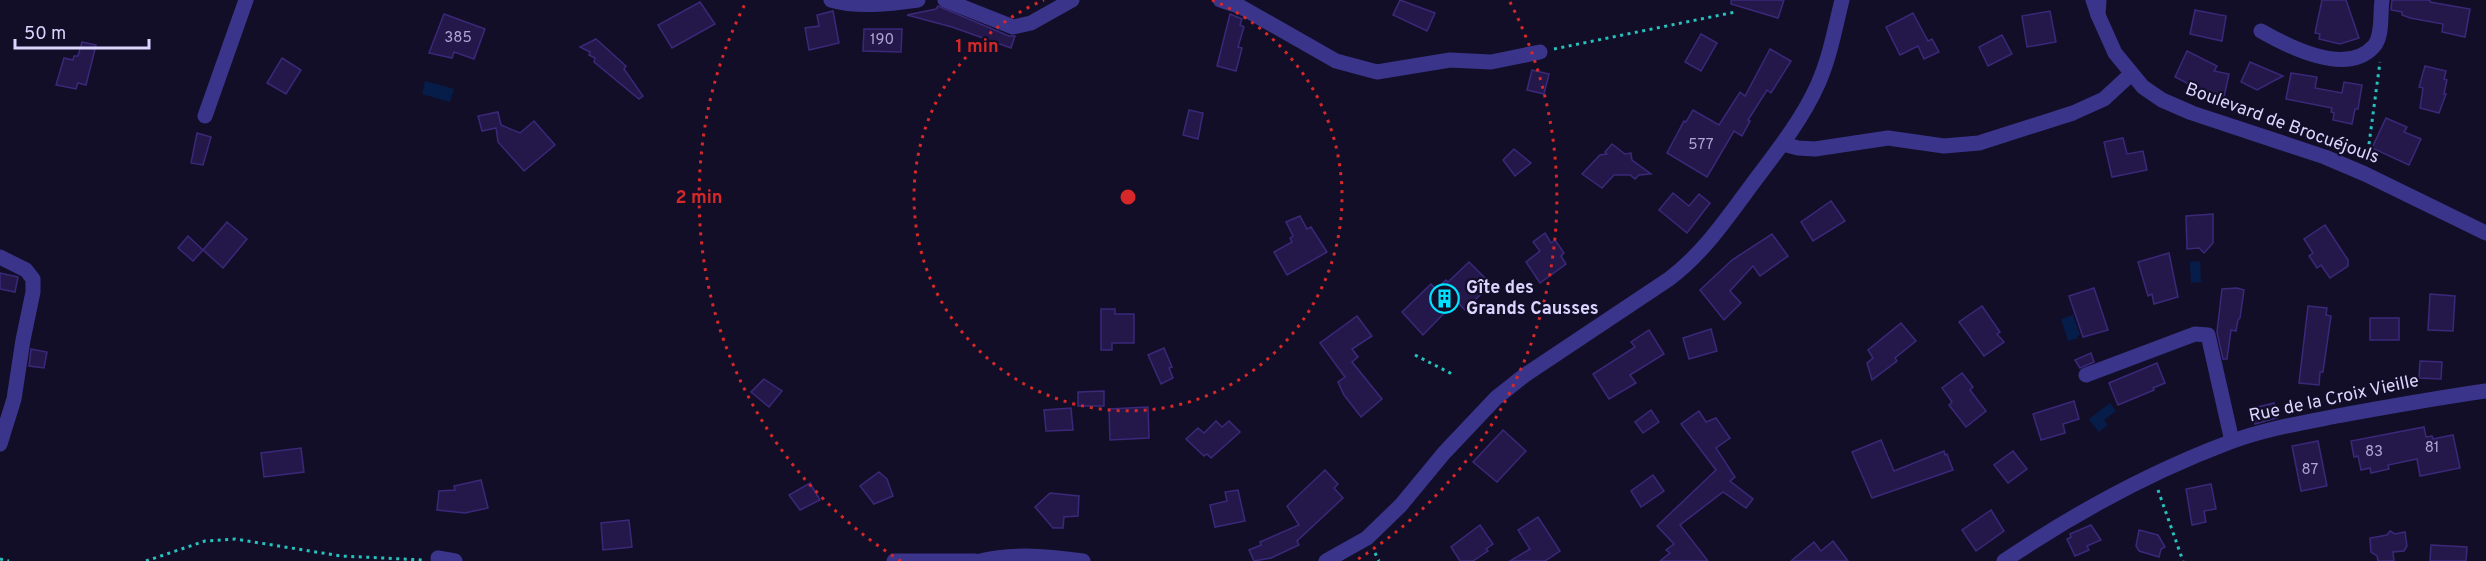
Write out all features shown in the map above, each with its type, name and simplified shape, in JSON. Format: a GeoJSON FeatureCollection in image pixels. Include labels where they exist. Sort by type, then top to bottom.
{"type":"FeatureCollection","features":[{"type":"Feature","properties":{"kind":"street"},"geometry":{"type":"LineString","coordinates":[[205,117],[246,0]]}},
{"type":"Feature","properties":{"kind":"street"},"geometry":{"type":"LineString","coordinates":[[831,0],[847,5],[918,0]]}},
{"type":"Feature","properties":{"kind":"street"},"geometry":{"type":"LineString","coordinates":[[945,0],[1013,27],[1031,23],[1072,0]]}},
{"type":"Feature","properties":{"kind":"street"},"geometry":{"type":"LineString","coordinates":[[1220,0],[1241,7],[1336,61],[1377,72],[1450,60],[1491,62],[1540,52]]}},
{"type":"Feature","properties":{"kind":"street"},"geometry":{"type":"LineString","coordinates":[[1326,561],[1367,538],[1376,530],[1496,398],[1525,375],[1690,263],[1706,246],[1783,144],[1818,85],[1831,48],[1842,0]]}},
{"type":"Feature","properties":{"kind":"street"},"geometry":{"type":"LineString","coordinates":[[2261,31],[2291,48],[2343,61],[2358,57],[2373,46],[2378,39],[2382,0]]}},
{"type":"Feature","properties":{"kind":"street","name":"Boulevard de Brocuéjouls"},"geometry":{"type":"LineString","coordinates":[[2097,5],[2115,53],[2143,87],[2162,100],[2192,114],[2257,134],[2366,174],[2486,232]]}},
{"type":"Feature","properties":{"kind":"street"},"geometry":{"type":"LineString","coordinates":[[1783,144],[1815,149],[1888,138],[1944,146],[1979,143],[2073,113],[2104,99],[2131,74]]}},
{"type":"Feature","properties":{"kind":"street"},"geometry":{"type":"LineString","coordinates":[[0,257],[26,270],[33,279],[33,292],[14,399],[0,444]]}},
{"type":"Feature","properties":{"kind":"street"},"geometry":{"type":"LineString","coordinates":[[2086,375],[2195,334],[2208,335],[2232,441]]}},
{"type":"Feature","properties":{"kind":"street","name":"Rue de la Croix Vieille"},"geometry":{"type":"LineString","coordinates":[[2004,561],[2107,498],[2152,474],[2232,441],[2282,426],[2415,401],[2486,391]]}},
{"type":"Feature","properties":{"kind":"street"},"geometry":{"type":"LineString","coordinates":[[980,561],[999,557],[1049,556],[1083,561]]}},
{"type":"Feature","properties":{"kind":"street"},"geometry":{"type":"LineString","coordinates":[[438,558],[456,561]]}},
{"type":"Feature","properties":{"kind":"street"},"geometry":{"type":"LineString","coordinates":[[894,561],[975,561]]}},
{"type":"Feature","properties":{"kind":"path"},"geometry":{"type":"LineString","coordinates":[[1540,52],[1735,12]]}},
{"type":"Feature","properties":{"kind":"path"},"geometry":{"type":"LineString","coordinates":[[2366,174],[2380,60],[2373,46]]}},
{"type":"Feature","properties":{"kind":"path"},"geometry":{"type":"LineString","coordinates":[[1415,355],[1454,375]]}},
{"type":"Feature","properties":{"kind":"path"},"geometry":{"type":"LineString","coordinates":[[2152,474],[2184,561]]}},
{"type":"Feature","properties":{"kind":"path"},"geometry":{"type":"LineString","coordinates":[[146,561],[205,541],[235,539],[341,556],[419,560],[438,558]]}},
{"type":"Feature","properties":{"kind":"path"},"geometry":{"type":"LineString","coordinates":[[0,559],[9,561]]}},
{"type":"Feature","properties":{"kind":"water"},"geometry":{"type":"Polygon","coordinates":[[[425,81],[454,89],[450,102],[422,94],[425,81]]]}},
{"type":"Feature","properties":{"kind":"water"},"geometry":{"type":"Polygon","coordinates":[[[2200,261],[2201,282],[2191,283],[2190,262],[2200,261]]]}},
{"type":"Feature","properties":{"kind":"water"},"geometry":{"type":"Polygon","coordinates":[[[2073,315],[2080,335],[2068,341],[2061,319],[2073,315]]]}},
{"type":"Feature","properties":{"kind":"water"},"geometry":{"type":"Polygon","coordinates":[[[2110,403],[2116,411],[2104,420],[2108,425],[2099,432],[2089,419],[2110,403]]]}},
{"type":"Feature","properties":{"kind":"building"},"geometry":{"type":"Polygon","coordinates":[[[1400,0],[1435,13],[1427,31],[1393,15],[1400,0]]]}},
{"type":"Feature","properties":{"kind":"building"},"geometry":{"type":"Polygon","coordinates":[[[1731,0],[1784,0],[1778,18],[1731,4],[1731,0]]]}},
{"type":"Feature","properties":{"kind":"building"},"geometry":{"type":"Polygon","coordinates":[[[2322,0],[2346,0],[2359,38],[2340,44],[2319,39],[2320,34],[2315,33],[2322,0]]]}},
{"type":"Feature","properties":{"kind":"building"},"geometry":{"type":"Polygon","coordinates":[[[2392,0],[2430,0],[2430,2],[2470,9],[2465,37],[2442,32],[2443,24],[2410,18],[2402,15],[2402,12],[2391,10],[2392,0]]]}},
{"type":"Feature","properties":{"kind":"building"},"geometry":{"type":"Polygon","coordinates":[[[700,2],[715,24],[672,48],[658,25],[700,2]]]}},
{"type":"Feature","properties":{"kind":"building"},"geometry":{"type":"Polygon","coordinates":[[[938,6],[1009,36],[1015,36],[1011,48],[952,27],[907,15],[936,9],[938,6]]]}},
{"type":"Feature","properties":{"kind":"building"},"geometry":{"type":"Polygon","coordinates":[[[2195,10],[2226,16],[2222,41],[2190,34],[2195,10]]]}},
{"type":"Feature","properties":{"kind":"building"},"geometry":{"type":"Polygon","coordinates":[[[833,11],[839,43],[809,50],[805,28],[819,26],[817,15],[833,11]]]}},
{"type":"Feature","properties":{"kind":"building"},"geometry":{"type":"Polygon","coordinates":[[[2050,11],[2056,42],[2027,47],[2022,16],[2050,11]]]}},
{"type":"Feature","properties":{"kind":"building"},"geometry":{"type":"Polygon","coordinates":[[[1913,13],[1928,41],[1932,39],[1939,52],[1924,59],[1918,46],[1900,55],[1886,27],[1913,13]]]}},
{"type":"Feature","properties":{"kind":"building"},"geometry":{"type":"Polygon","coordinates":[[[444,14],[485,29],[474,59],[454,52],[452,58],[429,53],[444,14]]]}},
{"type":"Feature","properties":{"kind":"building"},"geometry":{"type":"Polygon","coordinates":[[[1230,14],[1242,19],[1240,25],[1244,27],[1238,47],[1242,48],[1236,71],[1217,66],[1230,14]]]}},
{"type":"Feature","properties":{"kind":"building"},"geometry":{"type":"Polygon","coordinates":[[[864,29],[902,29],[901,52],[863,51],[864,29]]]}},
{"type":"Feature","properties":{"kind":"building"},"geometry":{"type":"Polygon","coordinates":[[[1701,34],[1717,43],[1701,71],[1685,62],[1701,34]]]}},
{"type":"Feature","properties":{"kind":"building"},"geometry":{"type":"Polygon","coordinates":[[[2002,35],[2012,54],[1988,66],[1979,47],[2002,35]]]}},
{"type":"Feature","properties":{"kind":"building"},"geometry":{"type":"Polygon","coordinates":[[[596,39],[626,66],[624,69],[643,96],[639,99],[594,62],[595,58],[589,55],[590,52],[580,47],[596,39]]]}},
{"type":"Feature","properties":{"kind":"building"},"geometry":{"type":"Polygon","coordinates":[[[82,42],[96,45],[86,85],[78,83],[76,89],[56,85],[64,58],[73,60],[74,56],[78,56],[82,42]]]}},
{"type":"Feature","properties":{"kind":"building"},"geometry":{"type":"Polygon","coordinates":[[[1770,49],[1791,61],[1771,93],[1767,90],[1748,120],[1750,121],[1742,136],[1734,131],[1707,177],[1667,153],[1684,121],[1686,122],[1693,110],[1719,125],[1740,92],[1745,96],[1770,49]]]}},
{"type":"Feature","properties":{"kind":"building"},"geometry":{"type":"Polygon","coordinates":[[[2187,51],[2217,66],[2214,71],[2229,74],[2224,97],[2204,92],[2175,77],[2187,51]]]}},
{"type":"Feature","properties":{"kind":"building"},"geometry":{"type":"Polygon","coordinates":[[[282,58],[301,70],[286,94],[267,83],[282,58]]]}},
{"type":"Feature","properties":{"kind":"building"},"geometry":{"type":"Polygon","coordinates":[[[2250,62],[2283,76],[2257,90],[2241,82],[2250,62]]]}},
{"type":"Feature","properties":{"kind":"building"},"geometry":{"type":"Polygon","coordinates":[[[2425,66],[2446,71],[2444,94],[2446,94],[2439,113],[2420,108],[2423,88],[2419,87],[2425,66]]]}},
{"type":"Feature","properties":{"kind":"building"},"geometry":{"type":"Polygon","coordinates":[[[1532,70],[1549,74],[1544,94],[1527,90],[1532,70]]]}},
{"type":"Feature","properties":{"kind":"building"},"geometry":{"type":"Polygon","coordinates":[[[2291,73],[2317,77],[2315,88],[2342,93],[2344,82],[2362,85],[2358,109],[2355,109],[2352,124],[2333,120],[2332,108],[2286,99],[2291,73]]]}},
{"type":"Feature","properties":{"kind":"building"},"geometry":{"type":"Polygon","coordinates":[[[1189,110],[1203,113],[1198,139],[1183,135],[1189,110]]]}},
{"type":"Feature","properties":{"kind":"building"},"geometry":{"type":"Polygon","coordinates":[[[498,112],[501,125],[520,133],[534,121],[555,145],[524,171],[498,142],[496,128],[482,131],[478,116],[498,112]]]}},
{"type":"Feature","properties":{"kind":"building"},"geometry":{"type":"Polygon","coordinates":[[[2386,118],[2407,127],[2404,132],[2421,139],[2409,165],[2372,148],[2386,118]]]}},
{"type":"Feature","properties":{"kind":"building"},"geometry":{"type":"Polygon","coordinates":[[[197,133],[211,137],[203,165],[191,163],[197,133]]]}},
{"type":"Feature","properties":{"kind":"building"},"geometry":{"type":"Polygon","coordinates":[[[2123,138],[2127,154],[2143,151],[2147,170],[2112,177],[2104,142],[2123,138]]]}},
{"type":"Feature","properties":{"kind":"building"},"geometry":{"type":"Polygon","coordinates":[[[1612,144],[1625,154],[1631,153],[1632,160],[1651,174],[1639,175],[1635,179],[1630,175],[1614,175],[1602,188],[1582,174],[1600,155],[1607,154],[1605,152],[1612,144]]]}},
{"type":"Feature","properties":{"kind":"building"},"geometry":{"type":"Polygon","coordinates":[[[1514,149],[1531,163],[1515,176],[1503,160],[1514,149]]]}},
{"type":"Feature","properties":{"kind":"building"},"geometry":{"type":"Polygon","coordinates":[[[1673,193],[1689,206],[1699,194],[1710,203],[1687,233],[1659,210],[1673,193]]]}},
{"type":"Feature","properties":{"kind":"building"},"geometry":{"type":"Polygon","coordinates":[[[1831,201],[1845,221],[1813,241],[1801,222],[1831,201]]]}},
{"type":"Feature","properties":{"kind":"building"},"geometry":{"type":"Polygon","coordinates":[[[2213,214],[2213,243],[2204,253],[2199,248],[2187,249],[2186,216],[2213,214]]]}},
{"type":"Feature","properties":{"kind":"building"},"geometry":{"type":"Polygon","coordinates":[[[1300,216],[1307,229],[1311,227],[1327,252],[1287,275],[1274,252],[1292,242],[1290,238],[1293,236],[1286,222],[1300,216]]]}},
{"type":"Feature","properties":{"kind":"building"},"geometry":{"type":"Polygon","coordinates":[[[227,222],[247,239],[223,268],[203,250],[227,222]]]}},
{"type":"Feature","properties":{"kind":"building"},"geometry":{"type":"Polygon","coordinates":[[[2325,225],[2348,260],[2348,266],[2330,278],[2321,265],[2317,268],[2309,256],[2313,253],[2304,239],[2325,225]]]}},
{"type":"Feature","properties":{"kind":"building"},"geometry":{"type":"Polygon","coordinates":[[[1545,233],[1551,243],[1555,240],[1564,253],[1561,256],[1566,264],[1540,283],[1526,262],[1540,251],[1533,242],[1545,233]]]}},
{"type":"Feature","properties":{"kind":"building"},"geometry":{"type":"Polygon","coordinates":[[[1772,234],[1788,256],[1760,276],[1753,266],[1730,291],[1741,303],[1724,320],[1700,290],[1732,260],[1772,234]]]}},
{"type":"Feature","properties":{"kind":"building"},"geometry":{"type":"Polygon","coordinates":[[[188,236],[203,250],[193,261],[178,248],[188,236]]]}},
{"type":"Feature","properties":{"kind":"building"},"geometry":{"type":"Polygon","coordinates":[[[2169,253],[2178,297],[2154,304],[2152,294],[2148,296],[2138,262],[2169,253]]]}},
{"type":"Feature","properties":{"kind":"building","name":"Gîte des Grands Causses"},"geometry":{"type":"Polygon","coordinates":[[[1469,262],[1491,284],[1465,310],[1456,301],[1423,335],[1402,312],[1431,284],[1436,289],[1446,280],[1448,282],[1469,262]]]}},
{"type":"Feature","properties":{"kind":"building"},"geometry":{"type":"Polygon","coordinates":[[[0,273],[18,277],[15,292],[0,289],[0,273]]]}},
{"type":"Feature","properties":{"kind":"building"},"geometry":{"type":"Polygon","coordinates":[[[2094,288],[2108,330],[2083,337],[2069,296],[2094,288]]]}},
{"type":"Feature","properties":{"kind":"building"},"geometry":{"type":"Polygon","coordinates":[[[2222,289],[2244,290],[2240,318],[2236,331],[2231,330],[2227,359],[2223,359],[2217,332],[2222,289]]]}},
{"type":"Feature","properties":{"kind":"building"},"geometry":{"type":"Polygon","coordinates":[[[2430,294],[2455,296],[2453,331],[2428,330],[2430,294]]]}},
{"type":"Feature","properties":{"kind":"building"},"geometry":{"type":"Polygon","coordinates":[[[1982,306],[2000,332],[1997,334],[2004,342],[1984,356],[1959,322],[1982,306]]]}},
{"type":"Feature","properties":{"kind":"building"},"geometry":{"type":"Polygon","coordinates":[[[2308,306],[2327,308],[2326,315],[2331,316],[2319,385],[2299,383],[2308,306]]]}},
{"type":"Feature","properties":{"kind":"building"},"geometry":{"type":"Polygon","coordinates":[[[1101,309],[1115,309],[1115,314],[1134,314],[1134,343],[1112,343],[1112,350],[1101,350],[1101,309]]]}},
{"type":"Feature","properties":{"kind":"building"},"geometry":{"type":"Polygon","coordinates":[[[1357,316],[1372,336],[1352,349],[1358,357],[1352,362],[1382,399],[1361,417],[1344,395],[1338,382],[1345,377],[1320,343],[1357,316]]]}},
{"type":"Feature","properties":{"kind":"building"},"geometry":{"type":"Polygon","coordinates":[[[2370,318],[2399,318],[2399,340],[2370,340],[2370,318]]]}},
{"type":"Feature","properties":{"kind":"building"},"geometry":{"type":"Polygon","coordinates":[[[1901,323],[1916,341],[1895,358],[1897,361],[1872,380],[1867,363],[1873,358],[1868,350],[1901,323]]]}},
{"type":"Feature","properties":{"kind":"building"},"geometry":{"type":"Polygon","coordinates":[[[1711,329],[1717,351],[1689,359],[1683,338],[1711,329]]]}},
{"type":"Feature","properties":{"kind":"building"},"geometry":{"type":"Polygon","coordinates":[[[1649,330],[1664,354],[1630,375],[1636,383],[1609,399],[1593,374],[1635,347],[1631,342],[1649,330]]]}},
{"type":"Feature","properties":{"kind":"building"},"geometry":{"type":"Polygon","coordinates":[[[1164,348],[1172,367],[1169,368],[1173,378],[1161,384],[1148,355],[1164,348]]]}},
{"type":"Feature","properties":{"kind":"building"},"geometry":{"type":"Polygon","coordinates":[[[31,349],[47,352],[44,368],[29,366],[31,349]]]}},
{"type":"Feature","properties":{"kind":"building"},"geometry":{"type":"Polygon","coordinates":[[[2091,353],[2094,362],[2080,368],[2075,360],[2091,353]]]}},
{"type":"Feature","properties":{"kind":"building"},"geometry":{"type":"Polygon","coordinates":[[[2420,361],[2442,362],[2441,379],[2419,378],[2420,361]]]}},
{"type":"Feature","properties":{"kind":"building"},"geometry":{"type":"Polygon","coordinates":[[[2157,363],[2165,383],[2118,405],[2109,383],[2157,363]]]}},
{"type":"Feature","properties":{"kind":"building"},"geometry":{"type":"Polygon","coordinates":[[[1962,373],[1973,387],[1970,390],[1986,411],[1966,427],[1949,405],[1952,402],[1942,388],[1962,373]]]}},
{"type":"Feature","properties":{"kind":"building"},"geometry":{"type":"Polygon","coordinates":[[[764,379],[782,391],[769,407],[751,392],[764,379]]]}},
{"type":"Feature","properties":{"kind":"building"},"geometry":{"type":"Polygon","coordinates":[[[1104,391],[1104,406],[1078,406],[1078,392],[1104,391]]]}},
{"type":"Feature","properties":{"kind":"building"},"geometry":{"type":"Polygon","coordinates":[[[2074,401],[2079,419],[2063,424],[2065,433],[2041,440],[2033,414],[2074,401]]]}},
{"type":"Feature","properties":{"kind":"building"},"geometry":{"type":"Polygon","coordinates":[[[2274,403],[2277,418],[2255,424],[2253,408],[2274,403]]]}},
{"type":"Feature","properties":{"kind":"building"},"geometry":{"type":"Polygon","coordinates":[[[1148,407],[1149,438],[1110,440],[1109,409],[1148,407]]]}},
{"type":"Feature","properties":{"kind":"building"},"geometry":{"type":"Polygon","coordinates":[[[1071,408],[1073,430],[1046,431],[1044,410],[1071,408]]]}},
{"type":"Feature","properties":{"kind":"building"},"geometry":{"type":"Polygon","coordinates":[[[1651,410],[1659,422],[1643,433],[1635,422],[1651,410]]]}},
{"type":"Feature","properties":{"kind":"building"},"geometry":{"type":"Polygon","coordinates":[[[1699,411],[1706,422],[1716,418],[1730,438],[1716,448],[1735,477],[1730,481],[1753,499],[1746,508],[1723,492],[1680,525],[1708,561],[1660,561],[1670,553],[1666,550],[1674,544],[1657,526],[1716,470],[1681,424],[1699,411]]]}},
{"type":"Feature","properties":{"kind":"building"},"geometry":{"type":"Polygon","coordinates":[[[1216,421],[1222,427],[1229,421],[1240,432],[1211,458],[1207,454],[1204,456],[1186,439],[1198,428],[1204,433],[1216,421]]]}},
{"type":"Feature","properties":{"kind":"building"},"geometry":{"type":"Polygon","coordinates":[[[2424,427],[2426,437],[2432,436],[2433,439],[2453,435],[2460,468],[2420,476],[2417,459],[2388,465],[2389,469],[2371,473],[2370,468],[2361,470],[2358,456],[2354,457],[2351,441],[2424,427]]]}},
{"type":"Feature","properties":{"kind":"building"},"geometry":{"type":"Polygon","coordinates":[[[1503,430],[1526,451],[1497,482],[1473,462],[1503,430]]]}},
{"type":"Feature","properties":{"kind":"building"},"geometry":{"type":"Polygon","coordinates":[[[1881,440],[1894,471],[1944,451],[1953,470],[1872,498],[1852,452],[1881,440]]]}},
{"type":"Feature","properties":{"kind":"building"},"geometry":{"type":"Polygon","coordinates":[[[2318,441],[2327,486],[2301,491],[2292,446],[2318,441]]]}},
{"type":"Feature","properties":{"kind":"building"},"geometry":{"type":"Polygon","coordinates":[[[301,448],[304,472],[264,477],[261,453],[301,448]]]}},
{"type":"Feature","properties":{"kind":"building"},"geometry":{"type":"Polygon","coordinates":[[[2013,451],[2027,469],[2008,483],[1994,465],[2013,451]]]}},
{"type":"Feature","properties":{"kind":"building"},"geometry":{"type":"Polygon","coordinates":[[[1325,470],[1338,484],[1334,488],[1343,498],[1297,541],[1299,545],[1271,558],[1254,561],[1249,550],[1261,545],[1260,542],[1299,525],[1287,506],[1325,470]]]}},
{"type":"Feature","properties":{"kind":"building"},"geometry":{"type":"Polygon","coordinates":[[[879,472],[887,479],[893,496],[874,504],[860,486],[879,472]]]}},
{"type":"Feature","properties":{"kind":"building"},"geometry":{"type":"Polygon","coordinates":[[[1653,475],[1664,491],[1641,507],[1631,491],[1653,475]]]}},
{"type":"Feature","properties":{"kind":"building"},"geometry":{"type":"Polygon","coordinates":[[[481,480],[488,508],[465,513],[437,510],[439,491],[455,490],[454,486],[481,480]]]}},
{"type":"Feature","properties":{"kind":"building"},"geometry":{"type":"Polygon","coordinates":[[[810,483],[820,500],[800,510],[789,495],[810,483]]]}},
{"type":"Feature","properties":{"kind":"building"},"geometry":{"type":"Polygon","coordinates":[[[2211,484],[2216,509],[2204,511],[2206,522],[2192,525],[2186,489],[2211,484]]]}},
{"type":"Feature","properties":{"kind":"building"},"geometry":{"type":"Polygon","coordinates":[[[1238,490],[1245,521],[1215,527],[1210,505],[1227,501],[1225,492],[1238,490]]]}},
{"type":"Feature","properties":{"kind":"building"},"geometry":{"type":"Polygon","coordinates":[[[1050,493],[1079,496],[1078,516],[1064,517],[1063,528],[1053,528],[1035,507],[1050,493]]]}},
{"type":"Feature","properties":{"kind":"building"},"geometry":{"type":"Polygon","coordinates":[[[1991,510],[2004,531],[1976,551],[1962,530],[1991,510]]]}},
{"type":"Feature","properties":{"kind":"building"},"geometry":{"type":"Polygon","coordinates":[[[1538,517],[1560,551],[1545,561],[1510,561],[1530,549],[1518,530],[1538,517]]]}},
{"type":"Feature","properties":{"kind":"building"},"geometry":{"type":"Polygon","coordinates":[[[629,520],[632,547],[603,550],[601,523],[629,520]]]}},
{"type":"Feature","properties":{"kind":"building"},"geometry":{"type":"Polygon","coordinates":[[[1480,525],[1493,544],[1486,549],[1488,551],[1473,561],[1460,561],[1451,547],[1480,525]]]}},
{"type":"Feature","properties":{"kind":"building"},"geometry":{"type":"Polygon","coordinates":[[[2091,525],[2101,540],[2087,546],[2089,550],[2075,556],[2067,539],[2071,537],[2070,534],[2091,525]]]}},
{"type":"Feature","properties":{"kind":"building"},"geometry":{"type":"Polygon","coordinates":[[[2139,530],[2158,535],[2165,547],[2161,549],[2159,557],[2139,551],[2136,546],[2139,530]]]}},
{"type":"Feature","properties":{"kind":"building"},"geometry":{"type":"Polygon","coordinates":[[[2390,531],[2395,534],[2405,532],[2407,546],[2404,551],[2393,552],[2394,561],[2378,561],[2377,556],[2371,552],[2370,538],[2387,535],[2390,531]]]}},
{"type":"Feature","properties":{"kind":"building"},"geometry":{"type":"Polygon","coordinates":[[[1833,541],[1848,561],[1791,561],[1814,542],[1821,551],[1833,541]]]}},
{"type":"Feature","properties":{"kind":"building"},"geometry":{"type":"Polygon","coordinates":[[[2431,545],[2467,547],[2466,561],[2430,561],[2431,545]]]}},
{"type":"Feature","properties":{"kind":"place","name":"Gîte des Grands Causses"},"geometry":{"type":"Point","coordinates":[1445,298]}}]}
